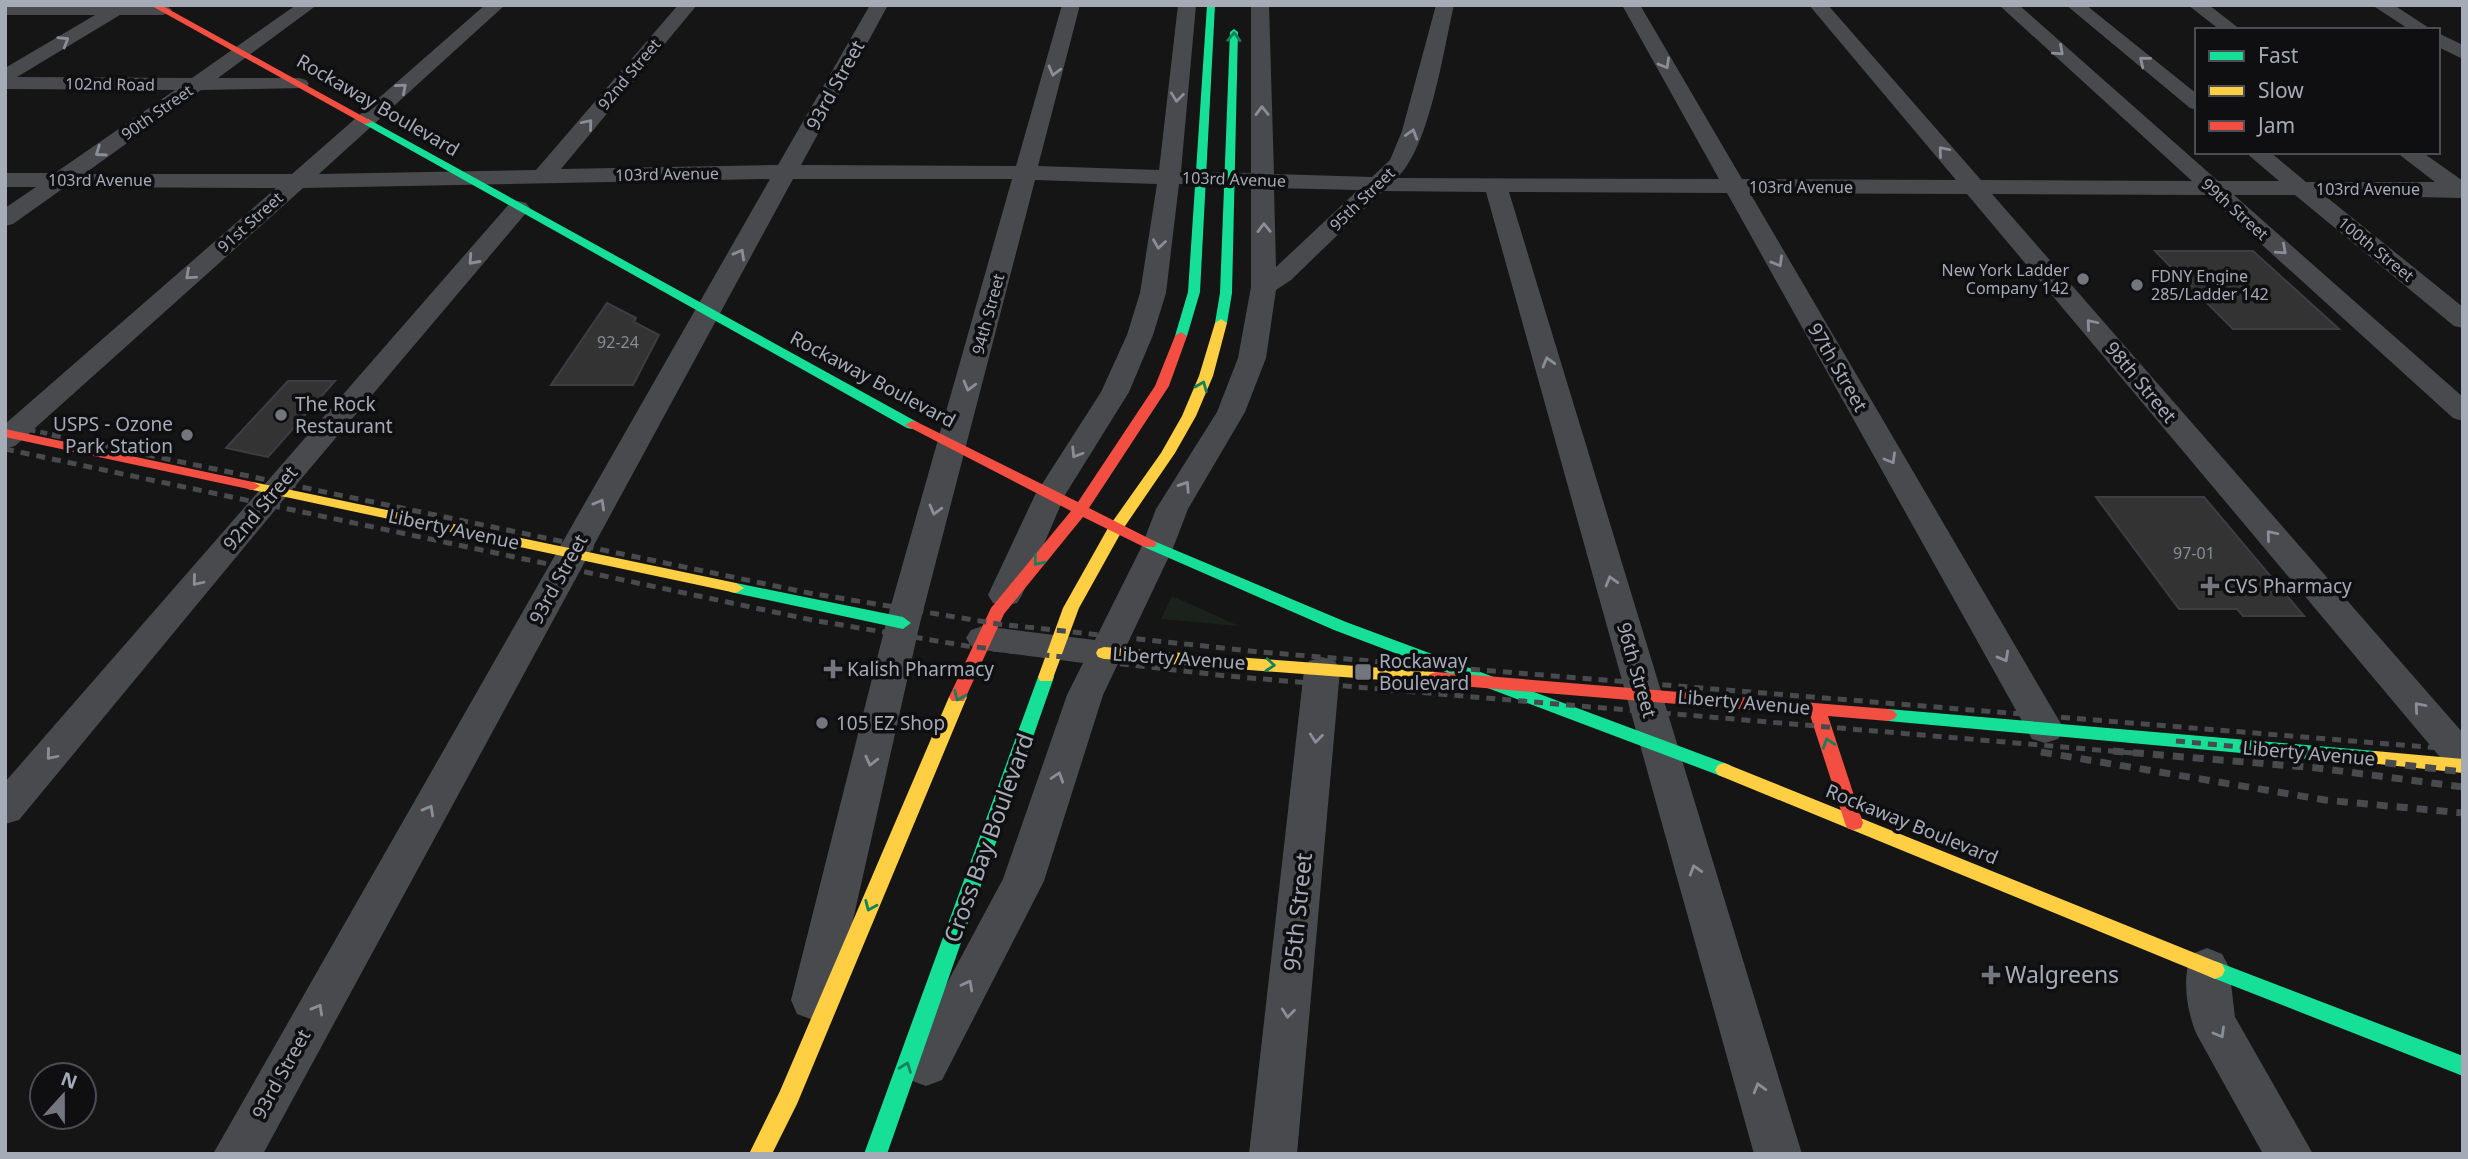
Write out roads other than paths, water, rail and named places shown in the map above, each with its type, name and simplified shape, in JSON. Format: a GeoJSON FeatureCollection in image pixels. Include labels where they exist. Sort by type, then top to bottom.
{"type":"FeatureCollection","features":[{"type":"Feature","properties":{"kind":"main road"},"geometry":{"type":"LineString","coordinates":[[760,1154],[789,1097],[990,625],[1080,510],[1162,386],[1175,357],[1194,292],[1211,5]]}},
{"type":"Feature","properties":{"kind":"main road","name":"Rockaway Boulevard"},"geometry":{"type":"LineString","coordinates":[[158,8],[242,52],[707,314],[1050,495],[1157,548],[1310,615],[1659,745],[2207,967],[2463,1066]]}},
{"type":"Feature","properties":{"kind":"main road","name":"Cross Bay Boulevard"},"geometry":{"type":"LineString","coordinates":[[877,1154],[1071,608],[1116,528],[1169,452],[1190,414],[1212,361],[1220,335],[1226,293],[1234,19]]}},
{"type":"Feature","properties":{"kind":"main road","name":"Liberty Avenue"},"geometry":{"type":"LineString","coordinates":[[7,436],[904,623]]}},
{"type":"Feature","properties":{"kind":"main road","name":"Liberty Avenue"},"geometry":{"type":"LineString","coordinates":[[1104,653],[1644,694],[2463,766]]}},
{"type":"Feature","properties":{"kind":"main road"},"geometry":{"type":"LineString","coordinates":[[1817,709],[1854,823]]}},
{"type":"Feature","properties":{"kind":"street","name":"90th Street"},"geometry":{"type":"LineString","coordinates":[[5,219],[308,5]]}},
{"type":"Feature","properties":{"kind":"street","name":"91st Street"},"geometry":{"type":"LineString","coordinates":[[7,436],[496,5]]}},
{"type":"Feature","properties":{"kind":"street","name":"92nd Street"},"geometry":{"type":"LineString","coordinates":[[544,176],[688,5]]}},
{"type":"Feature","properties":{"kind":"street","name":"93rd Street"},"geometry":{"type":"LineString","coordinates":[[237,1154],[879,5]]}},
{"type":"Feature","properties":{"kind":"street","name":"94th Street"},"geometry":{"type":"LineString","coordinates":[[904,623],[1071,5]]}},
{"type":"Feature","properties":{"kind":"street"},"geometry":{"type":"LineString","coordinates":[[990,625],[1050,495],[1124,375],[1140,335],[1153,293],[1169,177],[1187,5]]}},
{"type":"Feature","properties":{"kind":"street","name":"Cross Bay Boulevard"},"geometry":{"type":"LineString","coordinates":[[877,1154],[1023,881],[1085,695],[1157,548],[1176,501],[1221,432],[1252,358],[1264,287],[1260,5]]}},
{"type":"Feature","properties":{"kind":"street","name":"95th Street"},"geometry":{"type":"LineString","coordinates":[[1264,287],[1282,275],[1400,163],[1408,147],[1445,5]]}},
{"type":"Feature","properties":{"kind":"street","name":"97th Street"},"geometry":{"type":"LineString","coordinates":[[1631,5],[2045,729]]}},
{"type":"Feature","properties":{"kind":"street","name":"98th Street"},"geometry":{"type":"LineString","coordinates":[[1818,5],[2463,759]]}},
{"type":"Feature","properties":{"kind":"street","name":"99th Street"},"geometry":{"type":"LineString","coordinates":[[2008,5],[2463,412]]}},
{"type":"Feature","properties":{"kind":"street"},"geometry":{"type":"LineString","coordinates":[[2075,5],[2195,102]]}},
{"type":"Feature","properties":{"kind":"street"},"geometry":{"type":"LineString","coordinates":[[2197,5],[2229,28]]}},
{"type":"Feature","properties":{"kind":"street"},"geometry":{"type":"LineString","coordinates":[[2381,5],[2420,28]]}},
{"type":"Feature","properties":{"kind":"street"},"geometry":{"type":"LineString","coordinates":[[5,76],[120,8]]}},
{"type":"Feature","properties":{"kind":"street"},"geometry":{"type":"LineString","coordinates":[[5,10],[158,8]]}},
{"type":"Feature","properties":{"kind":"street"},"geometry":{"type":"LineString","coordinates":[[2440,40],[2463,53]]}},
{"type":"Feature","properties":{"kind":"street","name":"102nd Road"},"geometry":{"type":"LineString","coordinates":[[5,83],[299,84]]}},
{"type":"Feature","properties":{"kind":"street","name":"100th Street"},"geometry":{"type":"LineString","coordinates":[[2258,154],[2463,320]]}},
{"type":"Feature","properties":{"kind":"street"},"geometry":{"type":"LineString","coordinates":[[2410,154],[2462,190]]}},
{"type":"Feature","properties":{"kind":"street","name":"103rd Avenue"},"geometry":{"type":"LineString","coordinates":[[5,180],[296,181],[786,172],[1027,172],[1496,186],[2462,190]]}},
{"type":"Feature","properties":{"kind":"street","name":"96th Street"},"geometry":{"type":"LineString","coordinates":[[1496,186],[1778,1154]]}},
{"type":"Feature","properties":{"kind":"street","name":"92nd Street"},"geometry":{"type":"LineString","coordinates":[[5,810],[517,208]]}},
{"type":"Feature","properties":{"kind":"street"},"geometry":{"type":"LineString","coordinates":[[789,1097],[904,623]]}},
{"type":"Feature","properties":{"kind":"street","name":"Liberty Avenue"},"geometry":{"type":"LineString","coordinates":[[990,625],[1056,647],[1104,653]]}},
{"type":"Feature","properties":{"kind":"street","name":"95th Street"},"geometry":{"type":"LineString","coordinates":[[1273,1154],[1322,670]]}},
{"type":"Feature","properties":{"kind":"street"},"geometry":{"type":"LineString","coordinates":[[2207,967],[2213,1021],[2289,1154]]}},
{"type":"Feature","properties":{"kind":"railway"},"geometry":{"type":"LineString","coordinates":[[5,425],[60,436]]}},
{"type":"Feature","properties":{"kind":"railway"},"geometry":{"type":"LineString","coordinates":[[52,435],[809,593],[998,624],[1260,652],[2463,750]]}},
{"type":"Feature","properties":{"kind":"railway"},"geometry":{"type":"LineString","coordinates":[[5,449],[812,620],[967,646],[1227,676],[2134,753]]}},
{"type":"Feature","properties":{"kind":"railway"},"geometry":{"type":"LineString","coordinates":[[2176,741],[2295,752]]}},
{"type":"Feature","properties":{"kind":"railway"},"geometry":{"type":"LineString","coordinates":[[2113,751],[2317,768],[2463,787]]}},
{"type":"Feature","properties":{"kind":"railway"},"geometry":{"type":"LineString","coordinates":[[2286,751],[2295,752]]}},
{"type":"Feature","properties":{"kind":"railway"},"geometry":{"type":"LineString","coordinates":[[2044,753],[2041,752],[2325,800],[2463,813]]}},
{"type":"Feature","properties":{"kind":"railway"},"geometry":{"type":"LineString","coordinates":[[2295,752],[2305,753]]}},
{"type":"Feature","properties":{"kind":"railway"},"geometry":{"type":"LineString","coordinates":[[2295,752],[2463,772]]}},
{"type":"Feature","properties":{"kind":"place","name":"New York Ladder Company 142"},"geometry":{"type":"Point","coordinates":[2083,279]}},
{"type":"Feature","properties":{"kind":"place","name":"FDNY Engine 285/Ladder 142"},"geometry":{"type":"Point","coordinates":[2137,285]}},
{"type":"Feature","properties":{"kind":"place","name":"The Rock Restaurant"},"geometry":{"type":"Point","coordinates":[281,415]}},
{"type":"Feature","properties":{"kind":"place","name":"USPS - Ozone Park Station"},"geometry":{"type":"Point","coordinates":[187,435]}},
{"type":"Feature","properties":{"kind":"place","name":"CVS Pharmacy"},"geometry":{"type":"Point","coordinates":[2210,586]}},
{"type":"Feature","properties":{"kind":"place","name":"Kalish Pharmacy"},"geometry":{"type":"Point","coordinates":[833,669]}},
{"type":"Feature","properties":{"kind":"place","name":"Rockaway Boulevard"},"geometry":{"type":"Point","coordinates":[1363,672]}},
{"type":"Feature","properties":{"kind":"place","name":"105 EZ Shop"},"geometry":{"type":"Point","coordinates":[822,723]}},
{"type":"Feature","properties":{"kind":"place","name":"Walgreens"},"geometry":{"type":"Point","coordinates":[1991,975]}}]}
